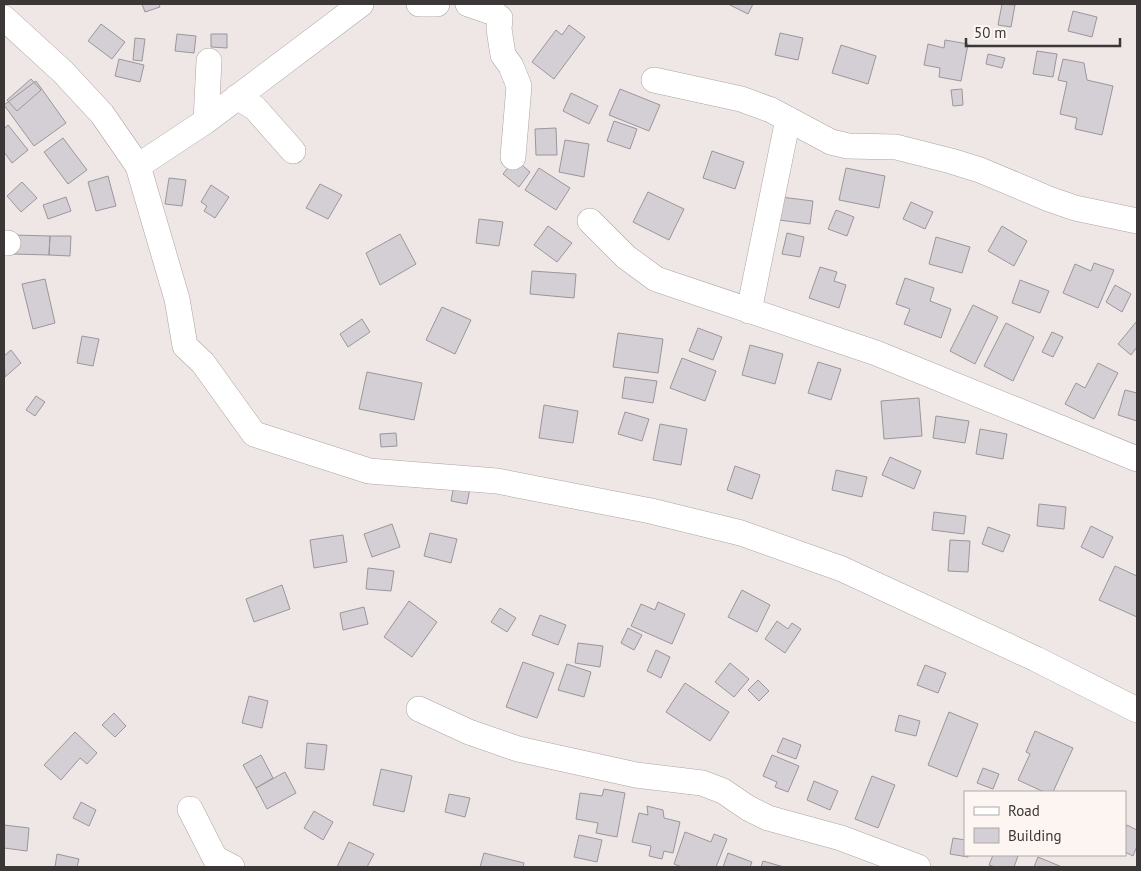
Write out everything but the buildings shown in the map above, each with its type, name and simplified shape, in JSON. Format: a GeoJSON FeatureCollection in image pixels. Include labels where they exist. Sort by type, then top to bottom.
{"type":"FeatureCollection","features":[{"type":"Feature","properties":{"kind":"street"},"geometry":{"type":"LineString","coordinates":[[138,166],[206,121],[361,4]]}},
{"type":"Feature","properties":{"kind":"street"},"geometry":{"type":"LineString","coordinates":[[468,4],[494,13],[500,18],[499,28],[503,55],[511,66],[519,86],[512,157]]}},
{"type":"Feature","properties":{"kind":"street"},"geometry":{"type":"LineString","coordinates":[[4,18],[63,72],[102,114],[138,166],[177,299],[185,346],[203,362],[254,434],[369,471],[497,481],[650,511],[741,533],[842,569],[1036,659],[1137,710]]}},
{"type":"Feature","properties":{"kind":"street"},"geometry":{"type":"LineString","coordinates":[[206,121],[209,61]]}},
{"type":"Feature","properties":{"kind":"street"},"geometry":{"type":"LineString","coordinates":[[654,80],[741,99],[788,119],[831,142],[848,146],[896,147],[952,161],[980,170],[1058,202],[1137,221]]}},
{"type":"Feature","properties":{"kind":"street"},"geometry":{"type":"LineString","coordinates":[[237,97],[255,108],[293,152]]}},
{"type":"Feature","properties":{"kind":"street"},"geometry":{"type":"LineString","coordinates":[[748,312],[788,119]]}},
{"type":"Feature","properties":{"kind":"street"},"geometry":{"type":"LineString","coordinates":[[590,222],[626,257],[656,280],[876,353],[1137,459]]}},
{"type":"Feature","properties":{"kind":"street"},"geometry":{"type":"LineString","coordinates":[[419,709],[469,732],[518,749],[636,775],[702,783],[723,791],[748,808],[768,818],[842,838],[918,867]]}},
{"type":"Feature","properties":{"kind":"street"},"geometry":{"type":"LineString","coordinates":[[190,808],[215,858],[232,867]]}}]}
